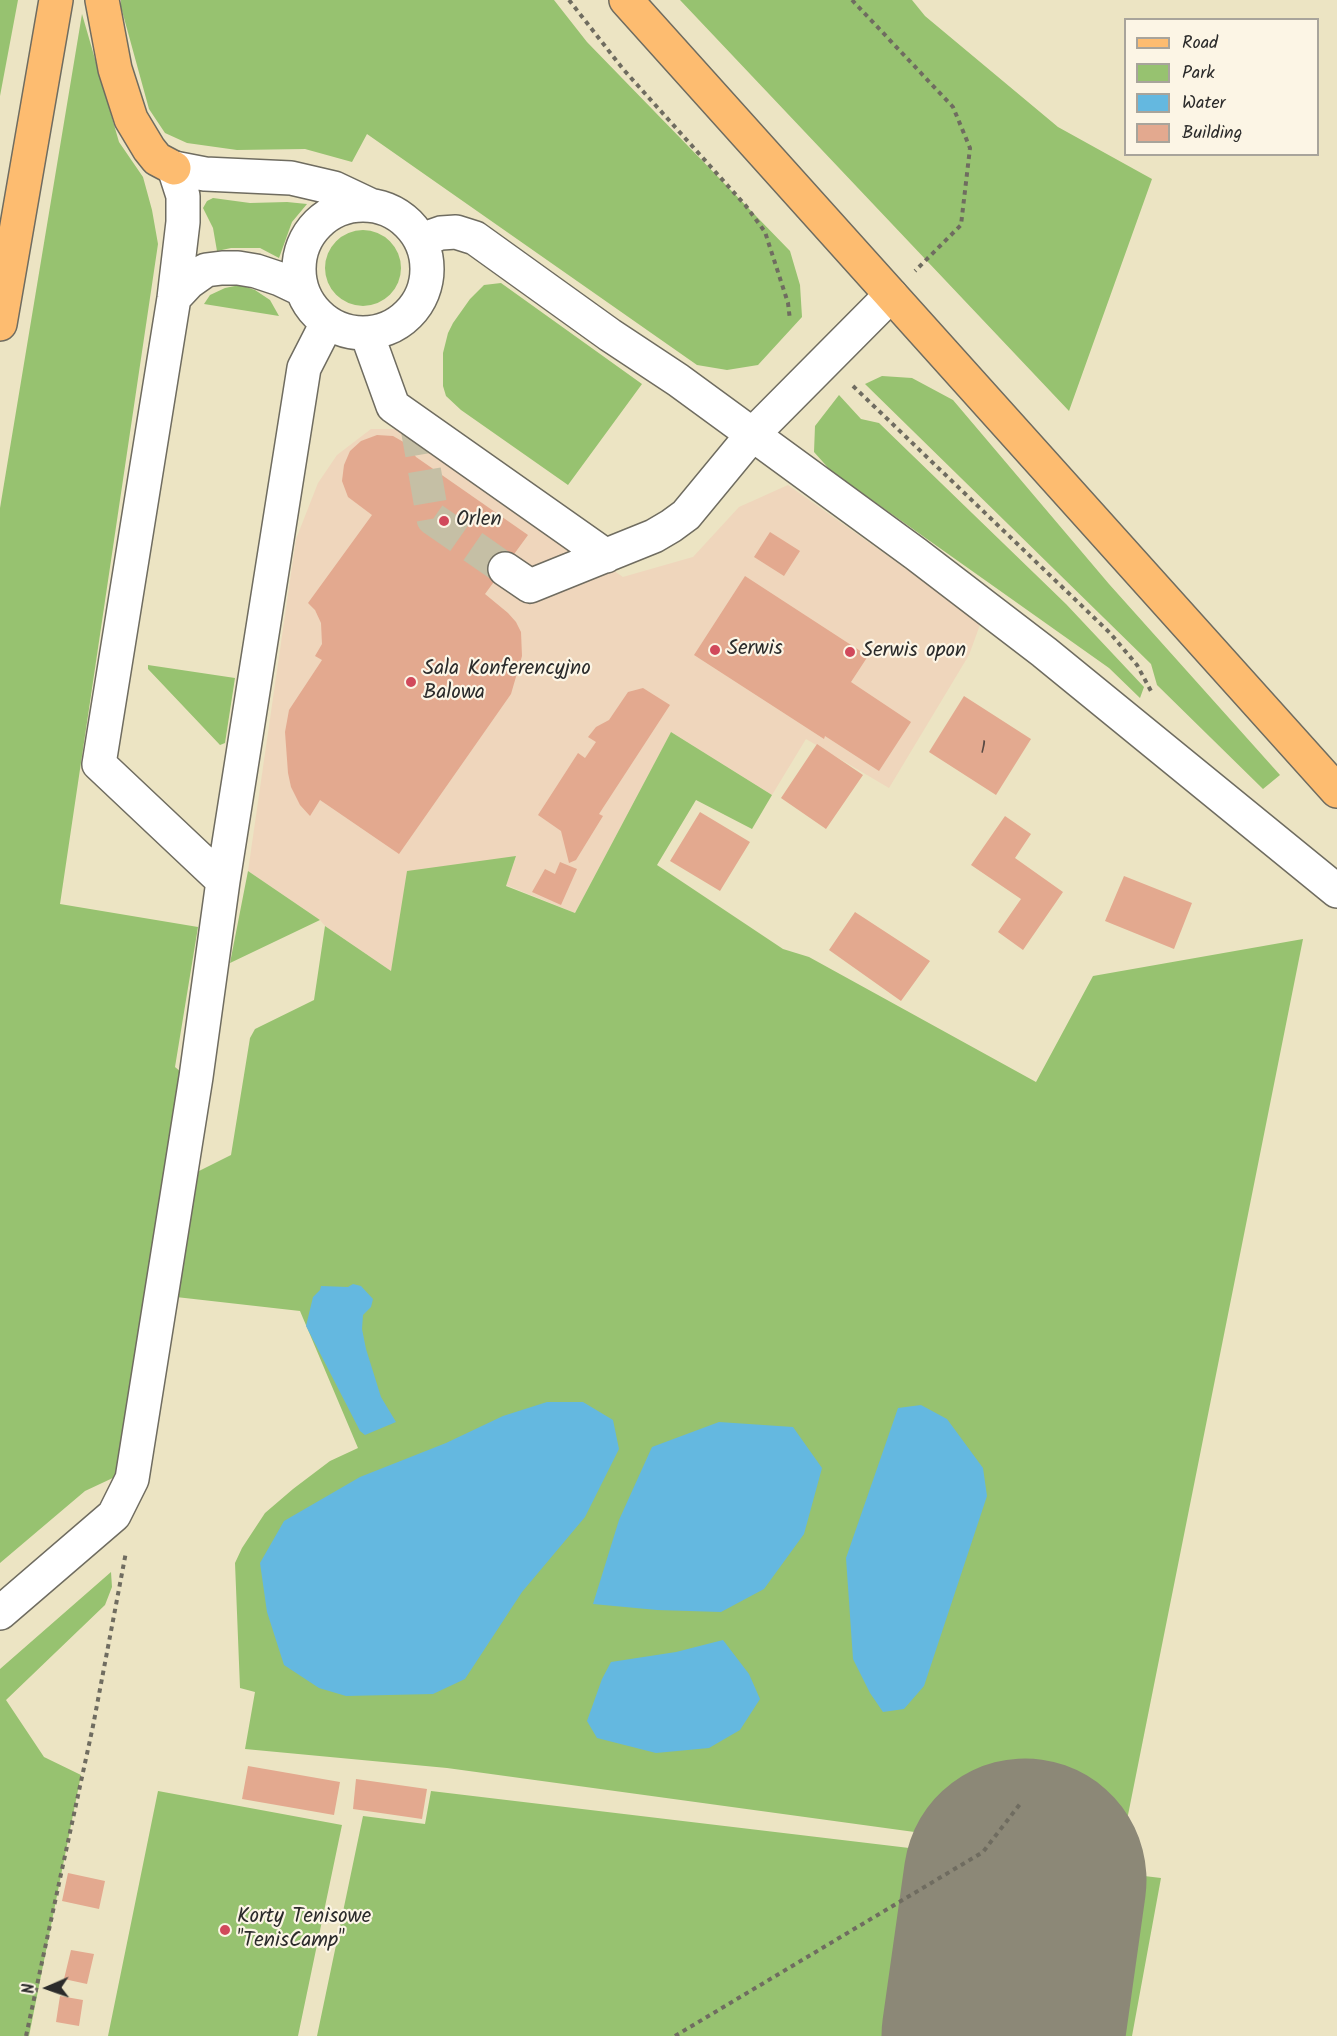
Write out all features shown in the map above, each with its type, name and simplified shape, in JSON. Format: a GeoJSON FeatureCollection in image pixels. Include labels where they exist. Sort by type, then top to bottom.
{"type":"FeatureCollection","features":[{"type":"Feature","properties":{"kind":"main road"},"geometry":{"type":"LineString","coordinates":[[0,324],[56,0]]}},
{"type":"Feature","properties":{"kind":"main road"},"geometry":{"type":"LineString","coordinates":[[102,0],[115,69],[131,119],[148,149],[157,159],[174,168]]}},
{"type":"Feature","properties":{"kind":"main road"},"geometry":{"type":"LineString","coordinates":[[626,0],[1337,791]]}},
{"type":"Feature","properties":{"kind":"lane"},"geometry":{"type":"LineString","coordinates":[[223,881],[99,764],[174,298],[183,222],[183,196],[174,168],[205,174],[291,178],[334,188],[370,205],[390,211],[408,223],[421,240],[427,260],[426,282],[419,301],[406,318],[388,329],[367,334],[346,332],[327,323],[311,308],[301,289],[298,268],[302,247],[312,229],[329,214],[348,206],[370,205]]}},
{"type":"Feature","properties":{"kind":"lane"},"geometry":{"type":"LineString","coordinates":[[421,240],[441,233],[456,232],[475,238],[610,335],[678,380],[916,554],[1044,652],[1337,891]]}},
{"type":"Feature","properties":{"kind":"lane"},"geometry":{"type":"LineString","coordinates":[[174,298],[189,282],[206,270],[222,268],[256,271],[301,289]]}},
{"type":"Feature","properties":{"kind":"lane"},"geometry":{"type":"LineString","coordinates":[[506,569],[530,586],[654,536],[686,514],[752,435],[891,295]]}},
{"type":"Feature","properties":{"kind":"lane"},"geometry":{"type":"LineString","coordinates":[[0,1613],[114,1515],[132,1479],[194,1089],[223,881],[303,368],[327,323]]}},
{"type":"Feature","properties":{"kind":"lane"},"geometry":{"type":"LineString","coordinates":[[367,334],[393,405],[606,556]]}},
{"type":"Feature","properties":{"kind":"path"},"geometry":{"type":"LineString","coordinates":[[568,0],[623,69],[746,206],[765,232],[788,303],[790,320]]}},
{"type":"Feature","properties":{"kind":"path"},"geometry":{"type":"LineString","coordinates":[[852,0],[952,107],[970,148],[961,225],[891,295]]}},
{"type":"Feature","properties":{"kind":"path"},"geometry":{"type":"LineString","coordinates":[[853,386],[1110,633],[1137,665],[1153,694]]}},
{"type":"Feature","properties":{"kind":"path"},"geometry":{"type":"LineString","coordinates":[[26,2036],[93,1726],[126,1554],[123,1531],[114,1515]]}},
{"type":"Feature","properties":{"kind":"path"},"geometry":{"type":"LineString","coordinates":[[675,2036],[983,1852],[1020,1804]]}},
{"type":"Feature","properties":{"kind":"shaded area"},"geometry":{"type":"Polygon","coordinates":[[[371,429],[404,429],[623,577],[693,557],[739,507],[788,485],[981,622],[969,655],[889,788],[806,739],[772,795],[671,732],[575,913],[506,885],[516,857],[391,971],[248,871],[296,539],[318,483],[337,455],[371,429]]]}},
{"type":"Feature","properties":{"kind":"green space"},"geometry":{"type":"Polygon","coordinates":[[[0,0],[18,0],[0,96],[0,0]]]}},
{"type":"Feature","properties":{"kind":"green space"},"geometry":{"type":"Polygon","coordinates":[[[121,0],[554,0],[587,42],[790,251],[800,285],[802,317],[758,365],[727,370],[697,365],[367,134],[352,162],[305,149],[237,150],[187,143],[165,133],[149,109],[121,0]]]}},
{"type":"Feature","properties":{"kind":"green space"},"geometry":{"type":"Polygon","coordinates":[[[680,0],[912,0],[925,16],[1058,127],[1152,179],[1069,411],[680,0]]]}},
{"type":"Feature","properties":{"kind":"green space"},"geometry":{"type":"Polygon","coordinates":[[[82,14],[119,142],[143,177],[158,244],[60,904],[198,927],[175,1067],[182,1073],[117,1476],[85,1491],[0,1563],[0,508],[82,14]]]}},
{"type":"Feature","properties":{"kind":"green space"},"geometry":{"type":"Polygon","coordinates":[[[213,198],[250,203],[307,204],[292,222],[279,258],[260,248],[231,248],[217,251],[213,228],[203,208],[207,201],[213,198]]]}},
{"type":"Feature","properties":{"kind":"green space"},"geometry":{"type":"Polygon","coordinates":[[[363,230],[377,233],[390,241],[398,254],[401,268],[398,282],[390,295],[377,303],[363,306],[349,303],[336,295],[328,282],[325,268],[328,254],[336,241],[349,233],[363,230]]]}},
{"type":"Feature","properties":{"kind":"green space"},"geometry":{"type":"Polygon","coordinates":[[[501,283],[642,384],[568,485],[461,410],[446,396],[443,386],[443,353],[448,333],[470,299],[484,285],[501,283]]]}},
{"type":"Feature","properties":{"kind":"green space"},"geometry":{"type":"Polygon","coordinates":[[[240,285],[255,290],[270,300],[279,316],[204,304],[210,295],[225,288],[240,285]]]}},
{"type":"Feature","properties":{"kind":"green space"},"geometry":{"type":"Polygon","coordinates":[[[882,376],[912,378],[953,400],[1109,584],[1280,775],[1263,789],[1157,685],[1151,664],[865,384],[882,376]]]}},
{"type":"Feature","properties":{"kind":"green space"},"geometry":{"type":"Polygon","coordinates":[[[839,395],[861,419],[879,423],[1066,604],[1144,687],[1140,698],[1109,668],[831,471],[814,452],[815,426],[839,395]]]}},
{"type":"Feature","properties":{"kind":"green space"},"geometry":{"type":"Polygon","coordinates":[[[148,665],[235,678],[225,743],[220,745],[148,669],[148,665]]]}},
{"type":"Feature","properties":{"kind":"green space"},"geometry":{"type":"Polygon","coordinates":[[[671,732],[772,795],[752,829],[696,800],[657,865],[783,949],[809,957],[1036,1082],[1093,976],[1303,939],[1119,1860],[447,1768],[245,1749],[255,1692],[240,1688],[235,1563],[265,1513],[330,1461],[358,1448],[300,1311],[176,1297],[197,1172],[231,1155],[250,1038],[255,1029],[314,1000],[325,926],[391,971],[407,871],[516,856],[506,886],[575,913],[671,732]]]}},
{"type":"Feature","properties":{"kind":"green space"},"geometry":{"type":"Polygon","coordinates":[[[248,871],[320,920],[230,963],[248,871]]]}},
{"type":"Feature","properties":{"kind":"green space"},"geometry":{"type":"Polygon","coordinates":[[[111,1572],[112,1587],[105,1605],[6,1700],[44,1757],[81,1775],[29,2036],[0,2036],[0,1669],[111,1572]]]}},
{"type":"Feature","properties":{"kind":"green space","name":"Korty Tenisowe ''TenisCamp''"},"geometry":{"type":"Polygon","coordinates":[[[158,1791],[342,1825],[298,2036],[108,2036],[158,1791]]]}},
{"type":"Feature","properties":{"kind":"green space"},"geometry":{"type":"Polygon","coordinates":[[[431,1791],[1161,1878],[1132,2036],[317,2036],[363,1816],[425,1824],[431,1791]]]}},
{"type":"Feature","properties":{"kind":"water"},"geometry":{"type":"Polygon","coordinates":[[[353,1284],[361,1286],[373,1299],[371,1307],[363,1315],[362,1329],[381,1397],[396,1422],[365,1435],[360,1431],[306,1326],[313,1297],[321,1286],[348,1287],[353,1284]]]}},
{"type":"Feature","properties":{"kind":"water"},"geometry":{"type":"Polygon","coordinates":[[[547,1402],[583,1402],[613,1420],[619,1449],[585,1517],[522,1592],[465,1679],[433,1694],[346,1696],[319,1688],[284,1665],[267,1612],[260,1563],[284,1521],[360,1477],[446,1443],[503,1416],[547,1402]]]}},
{"type":"Feature","properties":{"kind":"water"},"geometry":{"type":"Polygon","coordinates":[[[921,1405],[947,1419],[983,1468],[987,1496],[924,1686],[904,1709],[883,1712],[870,1693],[853,1659],[846,1558],[898,1408],[921,1405]]]}},
{"type":"Feature","properties":{"kind":"water"},"geometry":{"type":"Polygon","coordinates":[[[719,1422],[793,1427],[822,1468],[804,1534],[764,1589],[721,1612],[657,1610],[593,1604],[619,1520],[652,1447],[719,1422]]]}},
{"type":"Feature","properties":{"kind":"water"},"geometry":{"type":"Polygon","coordinates":[[[723,1640],[749,1674],[760,1699],[740,1730],[709,1748],[656,1753],[597,1738],[587,1721],[602,1679],[611,1662],[676,1652],[723,1640]]]}},
{"type":"Feature","properties":{"kind":"building","name":"Sala Konferencyjno Balowa"},"geometry":{"type":"Polygon","coordinates":[[[377,435],[393,436],[407,444],[416,457],[528,535],[485,594],[508,613],[521,632],[522,656],[511,694],[399,854],[320,800],[310,816],[300,805],[291,787],[285,732],[289,710],[322,660],[315,656],[322,644],[321,623],[315,610],[308,603],[372,515],[348,497],[342,481],[344,465],[350,451],[361,441],[377,435]]]}},
{"type":"Feature","properties":{"kind":"building"},"geometry":{"type":"Polygon","coordinates":[[[770,532],[800,551],[784,576],[754,557],[770,532]]]}},
{"type":"Feature","properties":{"kind":"building"},"geometry":{"type":"Polygon","coordinates":[[[745,576],[868,656],[851,682],[911,722],[879,771],[825,736],[824,739],[694,655],[745,576]]]}},
{"type":"Feature","properties":{"kind":"building"},"geometry":{"type":"Polygon","coordinates":[[[643,688],[670,705],[599,814],[603,816],[576,860],[569,863],[561,831],[538,815],[578,753],[585,758],[596,742],[588,737],[596,727],[609,720],[628,692],[643,688]]]}},
{"type":"Feature","properties":{"kind":"building"},"geometry":{"type":"Polygon","coordinates":[[[964,696],[1031,739],[996,795],[929,752],[964,696]]]}},
{"type":"Feature","properties":{"kind":"building"},"geometry":{"type":"Polygon","coordinates":[[[817,744],[863,775],[826,829],[781,798],[817,744]]]}},
{"type":"Feature","properties":{"kind":"building"},"geometry":{"type":"Polygon","coordinates":[[[700,812],[750,842],[720,891],[670,861],[700,812]]]}},
{"type":"Feature","properties":{"kind":"building"},"geometry":{"type":"Polygon","coordinates":[[[1005,816],[1031,834],[1015,858],[1063,892],[1023,950],[998,932],[1021,899],[971,865],[1005,816]]]}},
{"type":"Feature","properties":{"kind":"building"},"geometry":{"type":"Polygon","coordinates":[[[560,862],[577,869],[561,905],[532,892],[545,869],[555,874],[560,862]]]}},
{"type":"Feature","properties":{"kind":"building"},"geometry":{"type":"Polygon","coordinates":[[[1124,876],[1192,903],[1174,949],[1105,921],[1124,876]]]}},
{"type":"Feature","properties":{"kind":"building"},"geometry":{"type":"Polygon","coordinates":[[[855,912],[930,961],[901,1001],[829,950],[855,912]]]}},
{"type":"Feature","properties":{"kind":"building"},"geometry":{"type":"Polygon","coordinates":[[[248,1766],[340,1782],[334,1815],[242,1799],[248,1766]]]}},
{"type":"Feature","properties":{"kind":"building"},"geometry":{"type":"Polygon","coordinates":[[[356,1779],[427,1789],[422,1819],[353,1809],[356,1779]]]}},
{"type":"Feature","properties":{"kind":"building"},"geometry":{"type":"Polygon","coordinates":[[[68,1873],[105,1881],[99,1909],[62,1901],[68,1873]]]}},
{"type":"Feature","properties":{"kind":"building"},"geometry":{"type":"Polygon","coordinates":[[[71,1950],[94,1954],[87,1984],[64,1979],[71,1950]]]}},
{"type":"Feature","properties":{"kind":"building"},"geometry":{"type":"Polygon","coordinates":[[[60,1996],[83,2000],[79,2026],[56,2022],[60,1996]]]}},
{"type":"Feature","properties":{"kind":"runway"},"geometry":{"type":"LineString","coordinates":[[1003,2036],[1025,1880]]}},
{"type":"Feature","properties":{"kind":"tunnel"},"geometry":{"type":"LineString","coordinates":[[416,422],[433,519],[505,569]]}},
{"type":"Feature","properties":{"kind":"place","name":"Orlen"},"geometry":{"type":"Point","coordinates":[444,521]}},
{"type":"Feature","properties":{"kind":"place","name":"Serwis"},"geometry":{"type":"Point","coordinates":[715,650]}},
{"type":"Feature","properties":{"kind":"place","name":"Serwis opon"},"geometry":{"type":"Point","coordinates":[850,652]}},
{"type":"Feature","properties":{"kind":"place","name":"Sala Konferencyjno Balowa"},"geometry":{"type":"Point","coordinates":[411,682]}},
{"type":"Feature","properties":{"kind":"place","name":"Korty Tenisowe ''TenisCamp''"},"geometry":{"type":"Point","coordinates":[225,1930]}}]}
